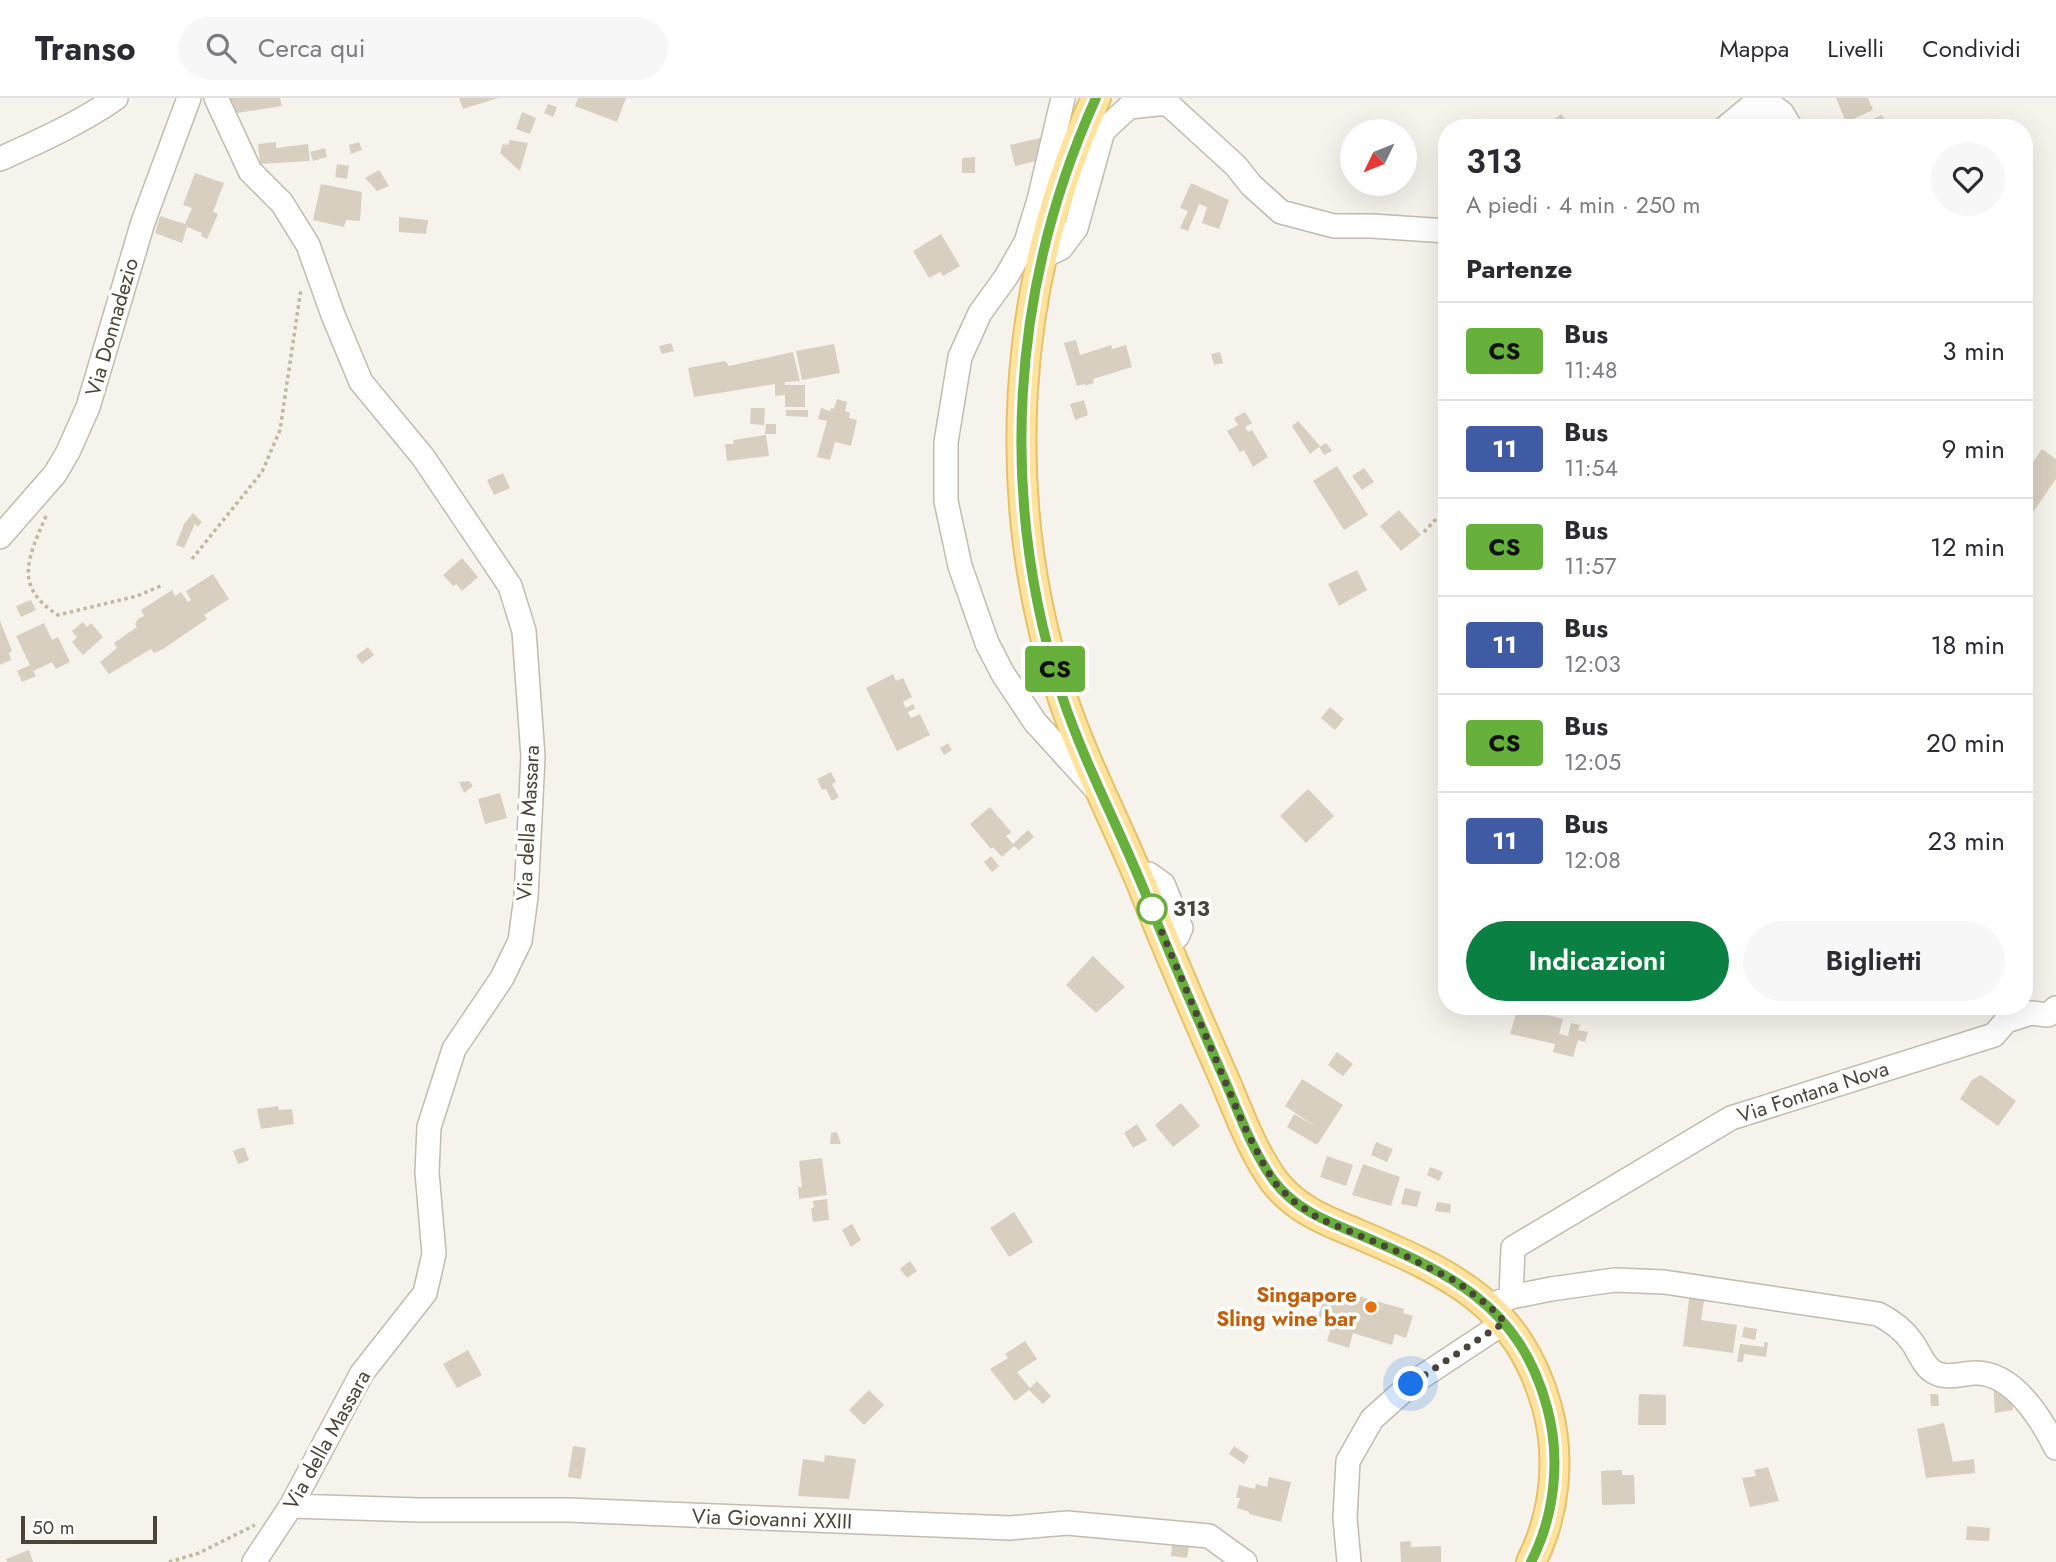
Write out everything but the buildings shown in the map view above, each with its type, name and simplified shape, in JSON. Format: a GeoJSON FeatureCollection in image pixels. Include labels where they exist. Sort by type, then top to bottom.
{"type":"FeatureCollection","features":[{"type":"Feature","properties":{"kind":"main road"},"geometry":{"type":"LineString","coordinates":[[1096,98],[1059,191],[1042,257],[1026,348],[1020,418],[1021,471],[1041,617],[1063,698],[1244,1126],[1276,1184],[1292,1200],[1318,1218],[1394,1250],[1502,1308],[1544,1393],[1553,1428],[1553,1492],[1531,1562]]}},
{"type":"Feature","properties":{"kind":"street"},"geometry":{"type":"LineString","coordinates":[[0,159],[65,129],[116,98]]}},
{"type":"Feature","properties":{"kind":"street","name":"Via Donnadezio"},"geometry":{"type":"LineString","coordinates":[[0,537],[55,474],[88,407],[143,222],[188,98]]}},
{"type":"Feature","properties":{"kind":"street","name":"Via della Massara"},"geometry":{"type":"LineString","coordinates":[[216,98],[250,171],[282,203],[309,245],[333,315],[361,382],[423,457],[510,586],[524,631],[533,757],[526,897],[520,941],[502,978],[454,1049],[429,1128],[427,1172],[434,1254],[425,1293],[362,1373],[291,1506],[254,1562]]}},
{"type":"Feature","properties":{"kind":"street"},"geometry":{"type":"LineString","coordinates":[[1063,98],[1039,200],[1026,242],[1006,277],[980,313],[960,357],[946,442],[946,501],[960,566],[988,643],[1003,674],[1035,722],[1103,797]]}},
{"type":"Feature","properties":{"kind":"street"},"geometry":{"type":"LineString","coordinates":[[1736,119],[1761,98]]}},
{"type":"Feature","properties":{"kind":"street"},"geometry":{"type":"LineString","coordinates":[[1760,119],[1761,98]]}},
{"type":"Feature","properties":{"kind":"street"},"geometry":{"type":"LineString","coordinates":[[1761,98],[1782,113],[1786,119]]}},
{"type":"Feature","properties":{"kind":"street"},"geometry":{"type":"LineString","coordinates":[[1042,257],[1062,248],[1076,228],[1103,131],[1129,107],[1166,100],[1281,212],[1334,226],[1438,230]]}},
{"type":"Feature","properties":{"kind":"street","name":"Via Fontana Nova"},"geometry":{"type":"LineString","coordinates":[[2033,1013],[2048,1015],[2056,1008]]}},
{"type":"Feature","properties":{"kind":"street","name":"Via Fontana Nova"},"geometry":{"type":"LineString","coordinates":[[1502,1308],[1513,1248],[1731,1118],[1994,1035],[2006,1021],[2025,1015]]}},
{"type":"Feature","properties":{"kind":"street"},"geometry":{"type":"LineString","coordinates":[[1349,1562],[1345,1518],[1348,1461],[1371,1419],[1502,1308],[1551,1289],[1615,1280],[1664,1282],[1878,1314],[1903,1331],[1926,1366],[1936,1374],[1992,1374],[2011,1385],[2038,1418],[2056,1448]]}},
{"type":"Feature","properties":{"kind":"street","name":"Via Giovanni XXIII"},"geometry":{"type":"LineString","coordinates":[[291,1506],[419,1510],[568,1510],[1010,1528],[1067,1523],[1209,1536],[1245,1562]]}},
{"type":"Feature","properties":{"kind":"path"},"geometry":{"type":"LineString","coordinates":[[192,559],[262,472],[281,429],[302,284]]}},
{"type":"Feature","properties":{"kind":"path"},"geometry":{"type":"LineString","coordinates":[[50,507],[29,554],[29,586],[43,606],[58,615],[136,597],[163,585]]}},
{"type":"Feature","properties":{"kind":"path"},"geometry":{"type":"LineString","coordinates":[[1424,532],[1438,518]]}},
{"type":"Feature","properties":{"kind":"path"},"geometry":{"type":"LineString","coordinates":[[169,1562],[199,1553],[256,1524]]}},
{"type":"Feature","properties":{"kind":"bus line","name":"CS"},"geometry":{"type":"LineString","coordinates":[[1096,98],[1059,191],[1042,257],[1026,348],[1020,418],[1021,471],[1034,577],[1041,617],[1063,698],[1244,1126],[1276,1184],[1292,1200],[1318,1218],[1394,1250],[1457,1282],[1489,1306],[1518,1339],[1544,1393],[1553,1428],[1555,1460],[1553,1492],[1531,1562]]}},
{"type":"Feature","properties":{"kind":"place","name":"313"},"geometry":{"type":"Point","coordinates":[1152,909]}},
{"type":"Feature","properties":{"kind":"place","name":"Singapore Sling wine bar"},"geometry":{"type":"Point","coordinates":[1371,1307]}},
{"type":"Feature","properties":{"kind":"route"},"geometry":{"type":"LineString","coordinates":[[1152,909],[1244,1126],[1276,1184],[1292,1200],[1318,1218],[1394,1250],[1457,1282],[1505,1322],[1411,1384]]}}]}
